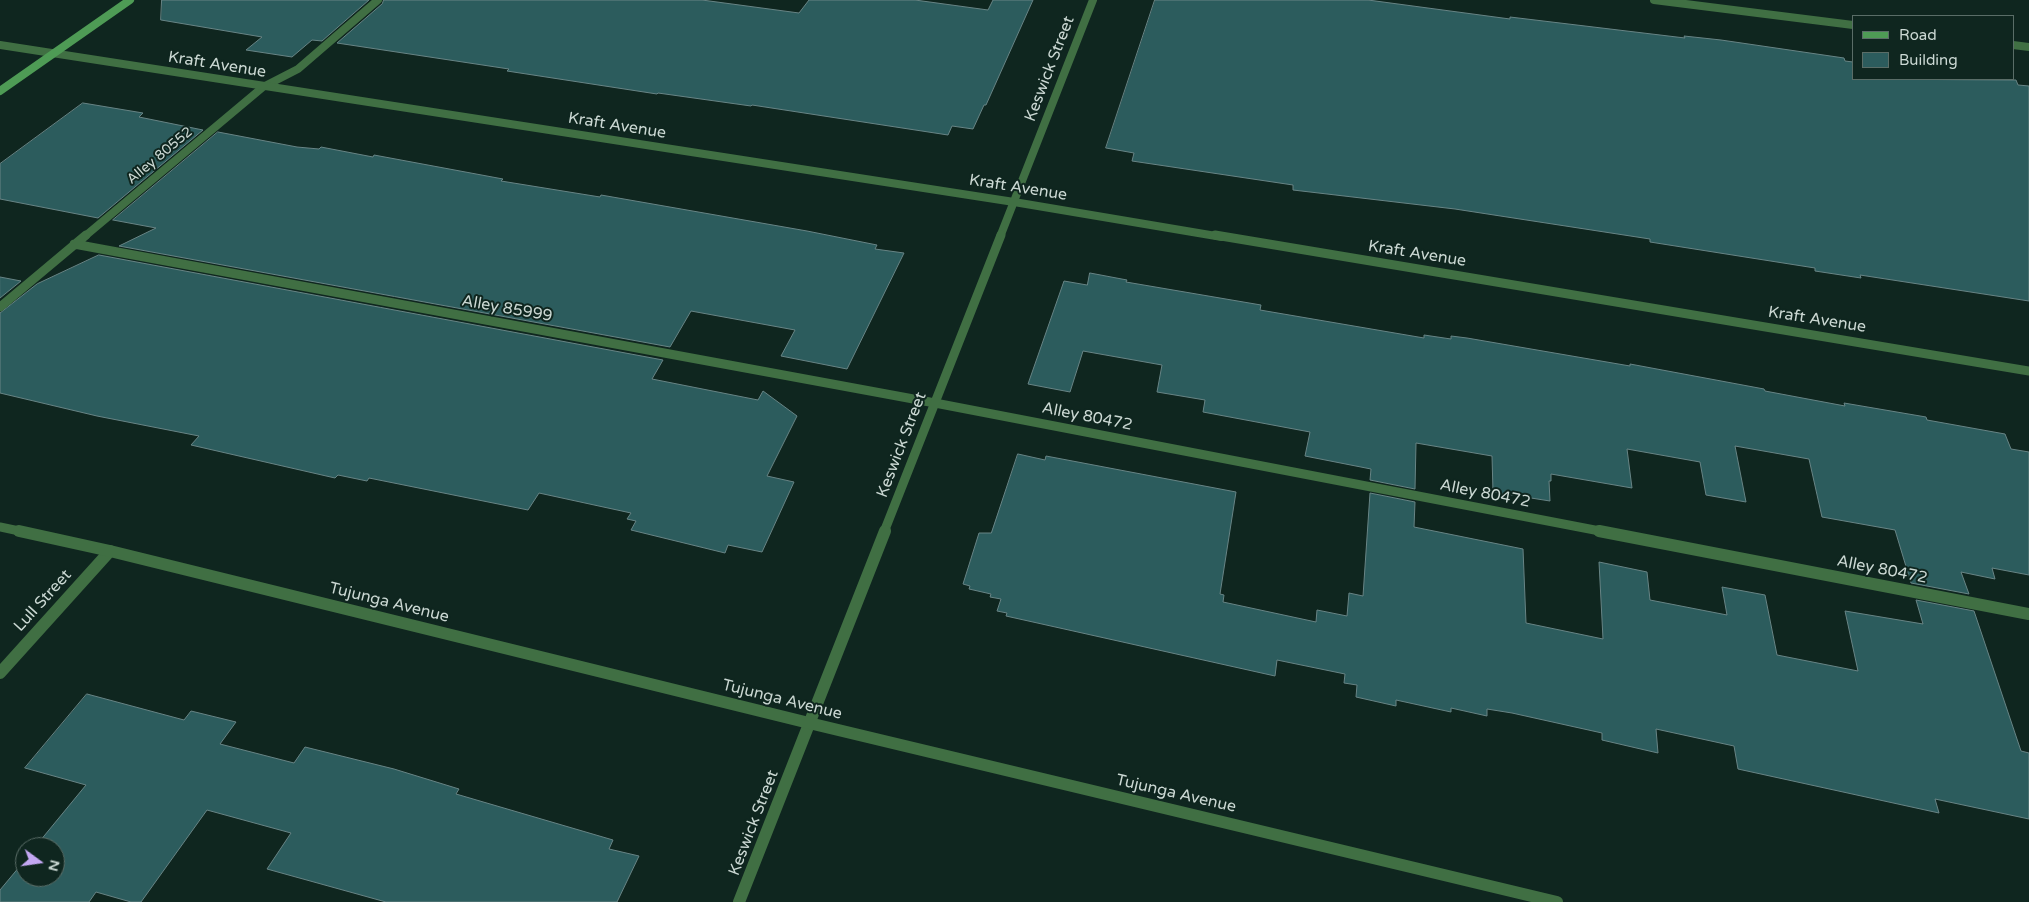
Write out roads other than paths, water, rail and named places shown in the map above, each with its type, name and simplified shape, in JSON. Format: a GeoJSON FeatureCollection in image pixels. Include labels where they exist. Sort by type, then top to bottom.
{"type":"FeatureCollection","features":[{"type":"Feature","properties":{"kind":"main road"},"geometry":{"type":"LineString","coordinates":[[0,91],[130,0]]}},
{"type":"Feature","properties":{"kind":"street","name":"Alley 80552"},"geometry":{"type":"LineString","coordinates":[[0,307],[263,87],[298,69],[378,0]]}},
{"type":"Feature","properties":{"kind":"street","name":"Keswick Street"},"geometry":{"type":"LineString","coordinates":[[740,902],[1093,0]]}},
{"type":"Feature","properties":{"kind":"street"},"geometry":{"type":"LineString","coordinates":[[1654,0],[1852,25]]}},
{"type":"Feature","properties":{"kind":"street","name":"Kraft Avenue"},"geometry":{"type":"LineString","coordinates":[[0,45],[1014,202],[2029,371]]}},
{"type":"Feature","properties":{"kind":"street"},"geometry":{"type":"LineString","coordinates":[[2014,45],[2029,47]]}},
{"type":"Feature","properties":{"kind":"street","name":"Alley 85999"},"geometry":{"type":"LineString","coordinates":[[74,244],[935,403]]}},
{"type":"Feature","properties":{"kind":"street","name":"Alley 80472"},"geometry":{"type":"LineString","coordinates":[[935,403],[2029,614]]}},
{"type":"Feature","properties":{"kind":"street","name":"Tujunga Avenue"},"geometry":{"type":"LineString","coordinates":[[0,527],[110,551],[809,724],[1557,902]]}},
{"type":"Feature","properties":{"kind":"street","name":"Lull Street"},"geometry":{"type":"LineString","coordinates":[[0,673],[110,551]]}}]}
